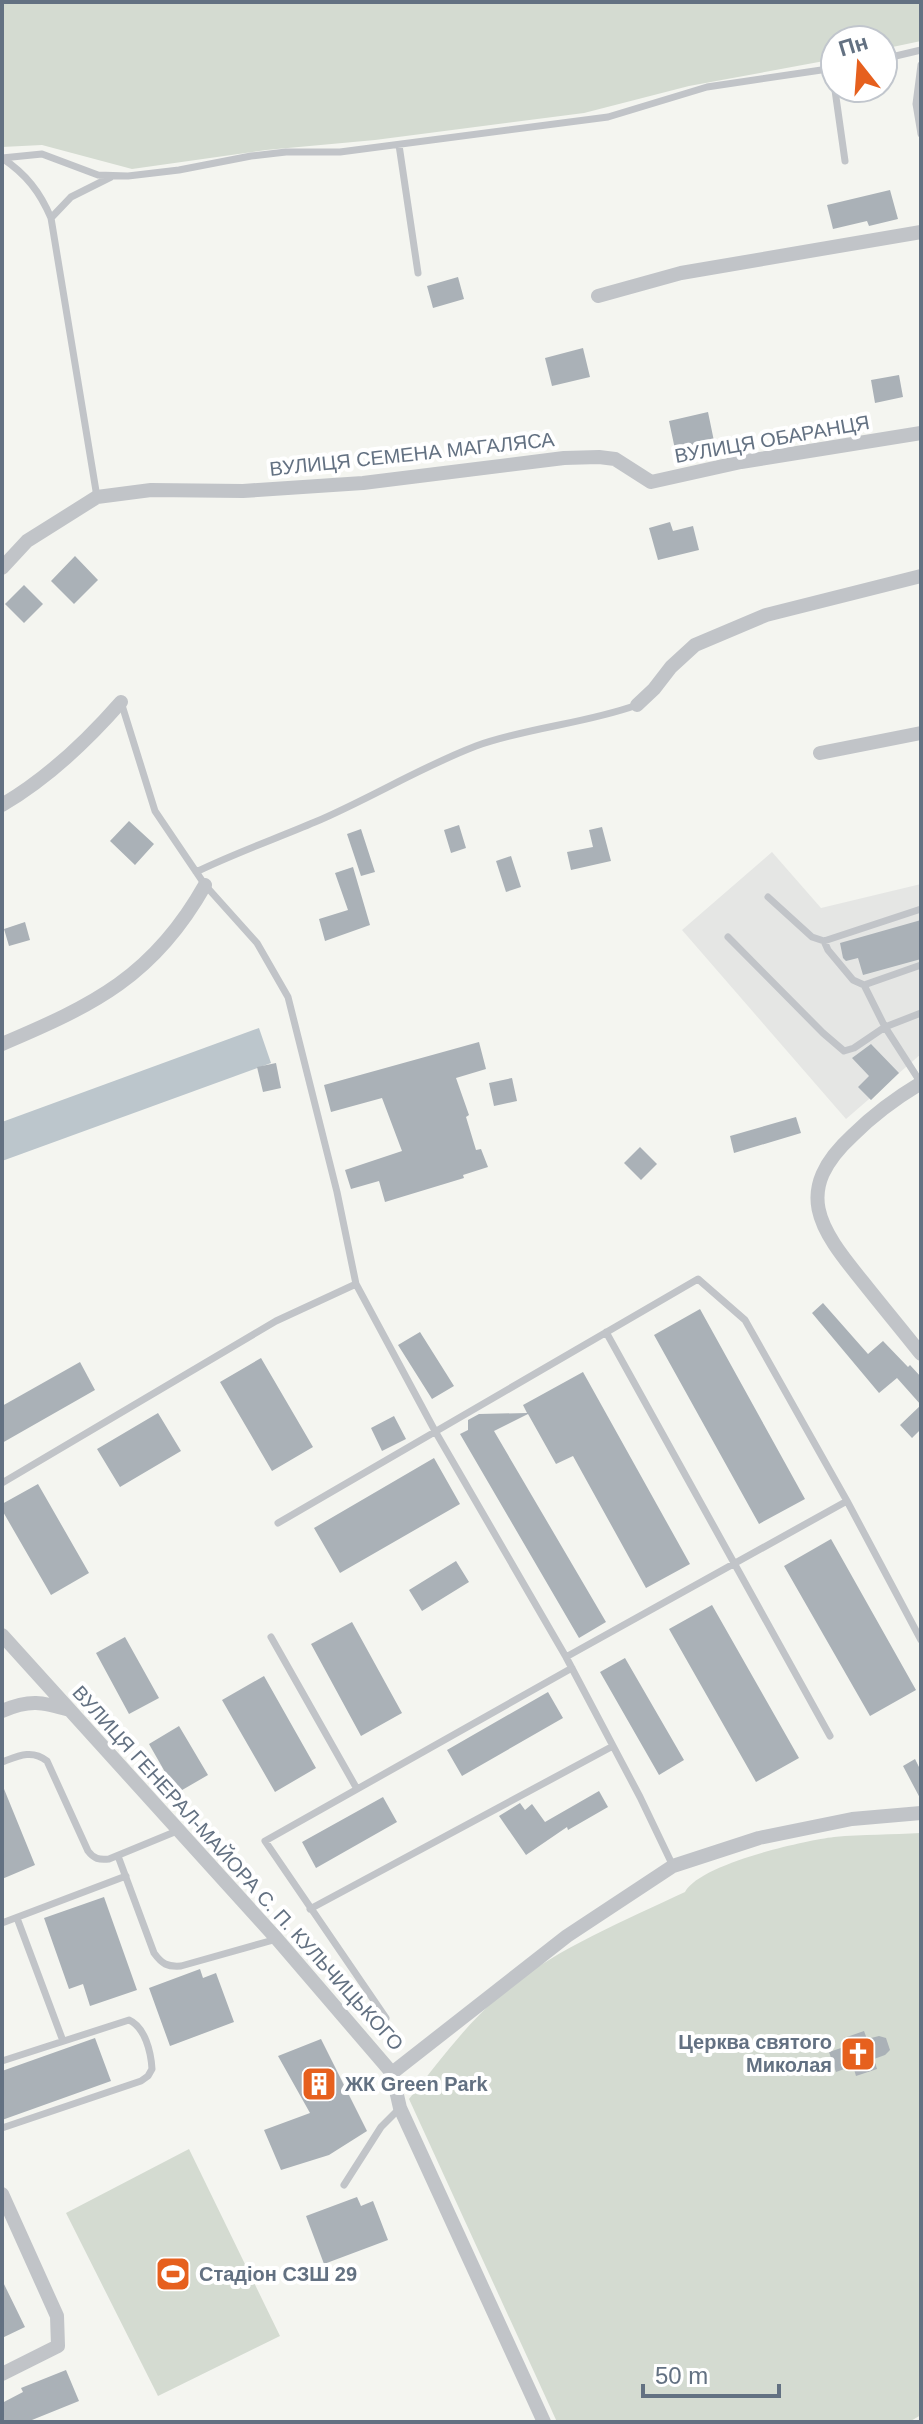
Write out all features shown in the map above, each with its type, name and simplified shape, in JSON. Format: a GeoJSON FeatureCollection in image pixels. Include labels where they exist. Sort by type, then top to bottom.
{"type":"FeatureCollection","features":[{"type":"Feature","properties":{"kind":"street"},"geometry":{"type":"LineString","coordinates":[[598,296],[681,273],[921,232]]}},
{"type":"Feature","properties":{"kind":"street","name":"ВУЛИЦЯ ОБАРАНЦЯ"},"geometry":{"type":"LineString","coordinates":[[633,470],[651,482],[741,462],[921,433]]}},
{"type":"Feature","properties":{"kind":"street","name":"ВУЛИЦЯ СЕМЕНА МАГАЛЯСА"},"geometry":{"type":"LineString","coordinates":[[97,497],[151,490],[243,491],[363,483],[576,458],[615,459],[633,470]]}},
{"type":"Feature","properties":{"kind":"street"},"geometry":{"type":"LineString","coordinates":[[2,568],[27,541],[97,497]]}},
{"type":"Feature","properties":{"kind":"street"},"geometry":{"type":"LineString","coordinates":[[637,705],[695,645],[766,615],[921,576]]}},
{"type":"Feature","properties":{"kind":"street"},"geometry":{"type":"LineString","coordinates":[[2,805],[55,769],[121,702]]}},
{"type":"Feature","properties":{"kind":"street"},"geometry":{"type":"LineString","coordinates":[[820,753],[921,733]]}},
{"type":"Feature","properties":{"kind":"street"},"geometry":{"type":"LineString","coordinates":[[2,1044],[73,1014],[114,990],[151,958],[188,915],[205,885]]}},
{"type":"Feature","properties":{"kind":"street"},"geometry":{"type":"LineString","coordinates":[[921,1083],[883,1107],[847,1140],[826,1164],[817,1195],[825,1230],[836,1249],[921,1354]]}},
{"type":"Feature","properties":{"kind":"street","name":"ВУЛИЦЯ ГЕНЕРАЛ-МАЙОРА С. П. КУЛЬЧИЦЬКОГО"},"geometry":{"type":"LineString","coordinates":[[2,1635],[277,1939],[392,2073],[567,1936],[673,1866],[759,1838],[852,1819],[921,1813]]}},
{"type":"Feature","properties":{"kind":"street"},"geometry":{"type":"LineString","coordinates":[[2,1711],[28,1702],[71,1710]]}},
{"type":"Feature","properties":{"kind":"street"},"geometry":{"type":"LineString","coordinates":[[392,2073],[400,2108],[544,2422]]}},
{"type":"Feature","properties":{"kind":"street"},"geometry":{"type":"LineString","coordinates":[[2,2194],[57,2316],[58,2346],[2,2374]]}},
{"type":"Feature","properties":{"kind":"lane"},"geometry":{"type":"LineString","coordinates":[[899,55],[921,50]]}},
{"type":"Feature","properties":{"kind":"lane"},"geometry":{"type":"LineString","coordinates":[[921,65],[916,104],[921,134]]}},
{"type":"Feature","properties":{"kind":"lane"},"geometry":{"type":"LineString","coordinates":[[2,158],[42,154],[98,175],[179,170],[286,152],[340,152],[608,117],[707,87],[819,70]]}},
{"type":"Feature","properties":{"kind":"lane"},"geometry":{"type":"LineString","coordinates":[[838,104],[845,161]]}},
{"type":"Feature","properties":{"kind":"lane"},"geometry":{"type":"LineString","coordinates":[[399,145],[418,273]]}},
{"type":"Feature","properties":{"kind":"lane"},"geometry":{"type":"LineString","coordinates":[[2,158],[31,182],[51,218],[97,497]]}},
{"type":"Feature","properties":{"kind":"lane"},"geometry":{"type":"LineString","coordinates":[[51,218],[71,197],[114,176]]}},
{"type":"Feature","properties":{"kind":"lane"},"geometry":{"type":"LineString","coordinates":[[121,702],[155,811],[205,885],[257,943],[288,997],[337,1192],[356,1284],[435,1431],[572,1668],[673,1866]]}},
{"type":"Feature","properties":{"kind":"lane"},"geometry":{"type":"LineString","coordinates":[[196,872],[315,822],[474,747],[513,734],[604,717],[637,705]]}},
{"type":"Feature","properties":{"kind":"lane"},"geometry":{"type":"LineString","coordinates":[[768,897],[812,937],[824,941],[921,909]]}},
{"type":"Feature","properties":{"kind":"lane"},"geometry":{"type":"LineString","coordinates":[[728,937],[844,1051],[854,1048],[885,1027],[921,1013]]}},
{"type":"Feature","properties":{"kind":"lane"},"geometry":{"type":"LineString","coordinates":[[824,941],[853,980],[864,985],[885,1027],[921,1083]]}},
{"type":"Feature","properties":{"kind":"lane"},"geometry":{"type":"LineString","coordinates":[[864,985],[921,965]]}},
{"type":"Feature","properties":{"kind":"lane"},"geometry":{"type":"LineString","coordinates":[[278,1523],[698,1279],[745,1320],[921,1640]]}},
{"type":"Feature","properties":{"kind":"lane"},"geometry":{"type":"LineString","coordinates":[[2,1483],[276,1321],[356,1284]]}},
{"type":"Feature","properties":{"kind":"lane"},"geometry":{"type":"LineString","coordinates":[[606,1332],[830,1736]]}},
{"type":"Feature","properties":{"kind":"lane"},"geometry":{"type":"LineString","coordinates":[[566,1657],[847,1501]]}},
{"type":"Feature","properties":{"kind":"lane"},"geometry":{"type":"LineString","coordinates":[[271,1637],[357,1789]]}},
{"type":"Feature","properties":{"kind":"lane"},"geometry":{"type":"LineString","coordinates":[[386,2018],[265,1841],[572,1668]]}},
{"type":"Feature","properties":{"kind":"lane"},"geometry":{"type":"LineString","coordinates":[[310,1909],[613,1746]]}},
{"type":"Feature","properties":{"kind":"lane"},"geometry":{"type":"LineString","coordinates":[[2,1762],[27,1753],[43,1758],[50,1766],[93,1857],[101,1860],[118,1856],[179,1830]]}},
{"type":"Feature","properties":{"kind":"lane"},"geometry":{"type":"LineString","coordinates":[[118,1856],[160,1962],[170,1967],[181,1966],[277,1939]]}},
{"type":"Feature","properties":{"kind":"lane"},"geometry":{"type":"LineString","coordinates":[[2,1923],[126,1876]]}},
{"type":"Feature","properties":{"kind":"lane"},"geometry":{"type":"LineString","coordinates":[[17,1918],[63,2041]]}},
{"type":"Feature","properties":{"kind":"lane"},"geometry":{"type":"LineString","coordinates":[[2,2061],[129,2020],[137,2024],[141,2031],[152,2069],[141,2081],[2,2128]]}},
{"type":"Feature","properties":{"kind":"lane"},"geometry":{"type":"LineString","coordinates":[[344,2185],[381,2127],[400,2108]]}},
{"type":"Feature","properties":{"kind":"shaded area"},"geometry":{"type":"Polygon","coordinates":[[[2,2],[921,2],[921,41],[899,46],[899,24],[819,24],[819,62],[689,86],[584,113],[132,169],[42,145],[2,147],[2,2]]]}},
{"type":"Feature","properties":{"kind":"shaded area"},"geometry":{"type":"Polygon","coordinates":[[[772,852],[821,908],[921,884],[921,1054],[846,1119],[682,930],[772,852]]]}},
{"type":"Feature","properties":{"kind":"shaded area"},"geometry":{"type":"Polygon","coordinates":[[[259,1028],[271,1063],[2,1161],[2,1122],[259,1028]]]}},
{"type":"Feature","properties":{"kind":"shaded area"},"geometry":{"type":"Polygon","coordinates":[[[921,1833],[921,2415],[909,2422],[557,2422],[409,2099],[474,2021],[518,1981],[587,1938],[685,1892],[710,1872],[753,1856],[819,1839],[921,1833]]]}},
{"type":"Feature","properties":{"kind":"shaded area","name":"Стадіон СЗШ 29"},"geometry":{"type":"Polygon","coordinates":[[[189,2149],[280,2336],[158,2396],[66,2213],[189,2149]]]}},
{"type":"Feature","properties":{"kind":"building"},"geometry":{"type":"Polygon","coordinates":[[[890,190],[898,219],[869,226],[867,221],[833,229],[827,205],[890,190]]]}},
{"type":"Feature","properties":{"kind":"building"},"geometry":{"type":"Polygon","coordinates":[[[458,277],[464,299],[433,308],[427,286],[458,277]]]}},
{"type":"Feature","properties":{"kind":"building"},"geometry":{"type":"Polygon","coordinates":[[[583,348],[590,377],[552,386],[545,358],[583,348]]]}},
{"type":"Feature","properties":{"kind":"building"},"geometry":{"type":"Polygon","coordinates":[[[899,375],[903,397],[875,403],[871,380],[899,375]]]}},
{"type":"Feature","properties":{"kind":"building"},"geometry":{"type":"Polygon","coordinates":[[[708,412],[715,446],[676,454],[669,421],[708,412]]]}},
{"type":"Feature","properties":{"kind":"building"},"geometry":{"type":"Polygon","coordinates":[[[670,522],[673,531],[693,526],[699,550],[658,560],[649,528],[670,522]]]}},
{"type":"Feature","properties":{"kind":"building"},"geometry":{"type":"Polygon","coordinates":[[[75,556],[98,580],[74,604],[51,581],[75,556]]]}},
{"type":"Feature","properties":{"kind":"building"},"geometry":{"type":"Polygon","coordinates":[[[24,585],[43,604],[24,623],[5,604],[24,585]]]}},
{"type":"Feature","properties":{"kind":"building"},"geometry":{"type":"Polygon","coordinates":[[[129,821],[154,844],[135,865],[110,841],[129,821]]]}},
{"type":"Feature","properties":{"kind":"building"},"geometry":{"type":"Polygon","coordinates":[[[459,825],[466,848],[451,853],[444,830],[459,825]]]}},
{"type":"Feature","properties":{"kind":"building"},"geometry":{"type":"Polygon","coordinates":[[[602,827],[611,861],[571,870],[567,852],[593,847],[589,830],[602,827]]]}},
{"type":"Feature","properties":{"kind":"building"},"geometry":{"type":"Polygon","coordinates":[[[361,829],[375,872],[361,876],[347,834],[361,829]]]}},
{"type":"Feature","properties":{"kind":"building"},"geometry":{"type":"Polygon","coordinates":[[[511,856],[521,887],[506,892],[496,861],[511,856]]]}},
{"type":"Feature","properties":{"kind":"building"},"geometry":{"type":"Polygon","coordinates":[[[353,867],[370,925],[325,941],[319,919],[348,910],[335,873],[353,867]]]}},
{"type":"Feature","properties":{"kind":"building"},"geometry":{"type":"Polygon","coordinates":[[[921,920],[921,959],[863,975],[858,958],[846,961],[843,958],[840,943],[921,920]]]}},
{"type":"Feature","properties":{"kind":"building"},"geometry":{"type":"Polygon","coordinates":[[[25,922],[30,940],[9,946],[4,929],[25,922]]]}},
{"type":"Feature","properties":{"kind":"building"},"geometry":{"type":"Polygon","coordinates":[[[479,1042],[486,1069],[456,1078],[469,1115],[466,1117],[476,1150],[481,1149],[488,1167],[463,1175],[464,1178],[385,1202],[379,1181],[351,1189],[345,1170],[402,1151],[382,1098],[331,1112],[324,1085],[479,1042]]]}},
{"type":"Feature","properties":{"kind":"building"},"geometry":{"type":"Polygon","coordinates":[[[871,1044],[899,1073],[871,1100],[858,1087],[869,1076],[852,1058],[871,1044]]]}},
{"type":"Feature","properties":{"kind":"building"},"geometry":{"type":"Polygon","coordinates":[[[276,1063],[281,1088],[263,1092],[257,1067],[276,1063]]]}},
{"type":"Feature","properties":{"kind":"building"},"geometry":{"type":"Polygon","coordinates":[[[512,1078],[517,1101],[494,1106],[489,1083],[512,1078]]]}},
{"type":"Feature","properties":{"kind":"building"},"geometry":{"type":"Polygon","coordinates":[[[796,1117],[801,1133],[734,1153],[730,1136],[796,1117]]]}},
{"type":"Feature","properties":{"kind":"building"},"geometry":{"type":"Polygon","coordinates":[[[640,1147],[657,1164],[641,1180],[624,1163],[640,1147]]]}},
{"type":"Feature","properties":{"kind":"building"},"geometry":{"type":"Polygon","coordinates":[[[823,1303],[868,1354],[883,1341],[908,1367],[910,1365],[921,1377],[921,1405],[897,1378],[879,1393],[812,1313],[823,1303]]]}},
{"type":"Feature","properties":{"kind":"building"},"geometry":{"type":"Polygon","coordinates":[[[700,1309],[805,1499],[759,1524],[654,1335],[700,1309]]]}},
{"type":"Feature","properties":{"kind":"building"},"geometry":{"type":"Polygon","coordinates":[[[420,1332],[454,1386],[432,1399],[398,1345],[420,1332]]]}},
{"type":"Feature","properties":{"kind":"building"},"geometry":{"type":"Polygon","coordinates":[[[261,1358],[313,1447],[272,1471],[220,1382],[261,1358]]]}},
{"type":"Feature","properties":{"kind":"building"},"geometry":{"type":"Polygon","coordinates":[[[80,1362],[95,1390],[2,1443],[2,1406],[80,1362]]]}},
{"type":"Feature","properties":{"kind":"building"},"geometry":{"type":"Polygon","coordinates":[[[583,1372],[690,1564],[646,1588],[573,1456],[556,1464],[528,1414],[494,1431],[606,1622],[579,1638],[460,1434],[468,1430],[468,1420],[479,1414],[527,1413],[523,1405],[583,1372]]]}},
{"type":"Feature","properties":{"kind":"building"},"geometry":{"type":"Polygon","coordinates":[[[921,1405],[921,1429],[912,1438],[900,1425],[921,1405]]]}},
{"type":"Feature","properties":{"kind":"building"},"geometry":{"type":"Polygon","coordinates":[[[158,1413],[181,1451],[120,1487],[97,1449],[158,1413]]]}},
{"type":"Feature","properties":{"kind":"building"},"geometry":{"type":"Polygon","coordinates":[[[394,1416],[406,1439],[382,1451],[371,1428],[394,1416]]]}},
{"type":"Feature","properties":{"kind":"building"},"geometry":{"type":"Polygon","coordinates":[[[434,1458],[460,1504],[340,1573],[314,1528],[434,1458]]]}},
{"type":"Feature","properties":{"kind":"building"},"geometry":{"type":"Polygon","coordinates":[[[38,1484],[89,1573],[51,1595],[2,1510],[2,1504],[38,1484]]]}},
{"type":"Feature","properties":{"kind":"building"},"geometry":{"type":"Polygon","coordinates":[[[831,1539],[916,1690],[870,1716],[784,1566],[831,1539]]]}},
{"type":"Feature","properties":{"kind":"building"},"geometry":{"type":"Polygon","coordinates":[[[456,1561],[469,1582],[422,1611],[409,1590],[456,1561]]]}},
{"type":"Feature","properties":{"kind":"building"},"geometry":{"type":"Polygon","coordinates":[[[712,1605],[799,1758],[756,1782],[669,1629],[712,1605]]]}},
{"type":"Feature","properties":{"kind":"building"},"geometry":{"type":"Polygon","coordinates":[[[352,1622],[402,1713],[361,1736],[311,1644],[352,1622]]]}},
{"type":"Feature","properties":{"kind":"building"},"geometry":{"type":"Polygon","coordinates":[[[125,1637],[159,1698],[129,1714],[96,1653],[125,1637]]]}},
{"type":"Feature","properties":{"kind":"building"},"geometry":{"type":"Polygon","coordinates":[[[625,1658],[684,1760],[659,1775],[600,1672],[625,1658]]]}},
{"type":"Feature","properties":{"kind":"building"},"geometry":{"type":"Polygon","coordinates":[[[264,1676],[316,1768],[275,1792],[222,1700],[264,1676]]]}},
{"type":"Feature","properties":{"kind":"building"},"geometry":{"type":"Polygon","coordinates":[[[548,1692],[563,1718],[462,1776],[447,1750],[548,1692]]]}},
{"type":"Feature","properties":{"kind":"building"},"geometry":{"type":"Polygon","coordinates":[[[179,1726],[208,1775],[177,1793],[149,1744],[179,1726]]]}},
{"type":"Feature","properties":{"kind":"building"},"geometry":{"type":"Polygon","coordinates":[[[915,1759],[921,1771],[921,1800],[903,1766],[915,1759]]]}},
{"type":"Feature","properties":{"kind":"building"},"geometry":{"type":"Polygon","coordinates":[[[2,1784],[35,1865],[2,1879],[2,1784]]]}},
{"type":"Feature","properties":{"kind":"building"},"geometry":{"type":"Polygon","coordinates":[[[599,1791],[608,1807],[568,1830],[567,1827],[526,1855],[499,1816],[520,1803],[525,1810],[532,1804],[545,1822],[599,1791]]]}},
{"type":"Feature","properties":{"kind":"building"},"geometry":{"type":"Polygon","coordinates":[[[383,1797],[397,1822],[316,1868],[302,1842],[383,1797]]]}},
{"type":"Feature","properties":{"kind":"building"},"geometry":{"type":"Polygon","coordinates":[[[104,1897],[137,1990],[90,2006],[83,1984],[69,1989],[44,1918],[104,1897]]]}},
{"type":"Feature","properties":{"kind":"building"},"geometry":{"type":"Polygon","coordinates":[[[200,1969],[203,1978],[216,1973],[234,2022],[170,2046],[149,1988],[200,1969]]]}},
{"type":"Feature","properties":{"kind":"building","name":"Церква святого Миколая"},"geometry":{"type":"Polygon","coordinates":[[[864,2031],[867,2039],[886,2038],[890,2050],[874,2059],[877,2069],[856,2076],[853,2066],[836,2072],[829,2052],[847,2046],[844,2038],[864,2031]]]}},
{"type":"Feature","properties":{"kind":"building"},"geometry":{"type":"Polygon","coordinates":[[[95,2038],[111,2081],[2,2120],[2,2071],[95,2038]]]}},
{"type":"Feature","properties":{"kind":"building","name":"ЖК Green Park"},"geometry":{"type":"Polygon","coordinates":[[[321,2039],[367,2131],[329,2155],[281,2170],[264,2130],[310,2113],[278,2056],[321,2039]]]}},
{"type":"Feature","properties":{"kind":"building"},"geometry":{"type":"Polygon","coordinates":[[[357,2197],[361,2206],[373,2201],[388,2240],[324,2264],[306,2216],[357,2197]]]}},
{"type":"Feature","properties":{"kind":"building"},"geometry":{"type":"Polygon","coordinates":[[[2,2280],[25,2327],[2,2338],[2,2280]]]}},
{"type":"Feature","properties":{"kind":"building"},"geometry":{"type":"Polygon","coordinates":[[[66,2370],[79,2401],[27,2422],[2,2422],[2,2403],[23,2392],[21,2388],[66,2370]]]}},
{"type":"Feature","properties":{"kind":"place","name":"Церква святого Миколая"},"geometry":{"type":"Point","coordinates":[858,2054]}},
{"type":"Feature","properties":{"kind":"place","name":"ЖК Green Park"},"geometry":{"type":"Point","coordinates":[319,2084]}},
{"type":"Feature","properties":{"kind":"place","name":"Стадіон СЗШ 29"},"geometry":{"type":"Point","coordinates":[173,2274]}}]}
